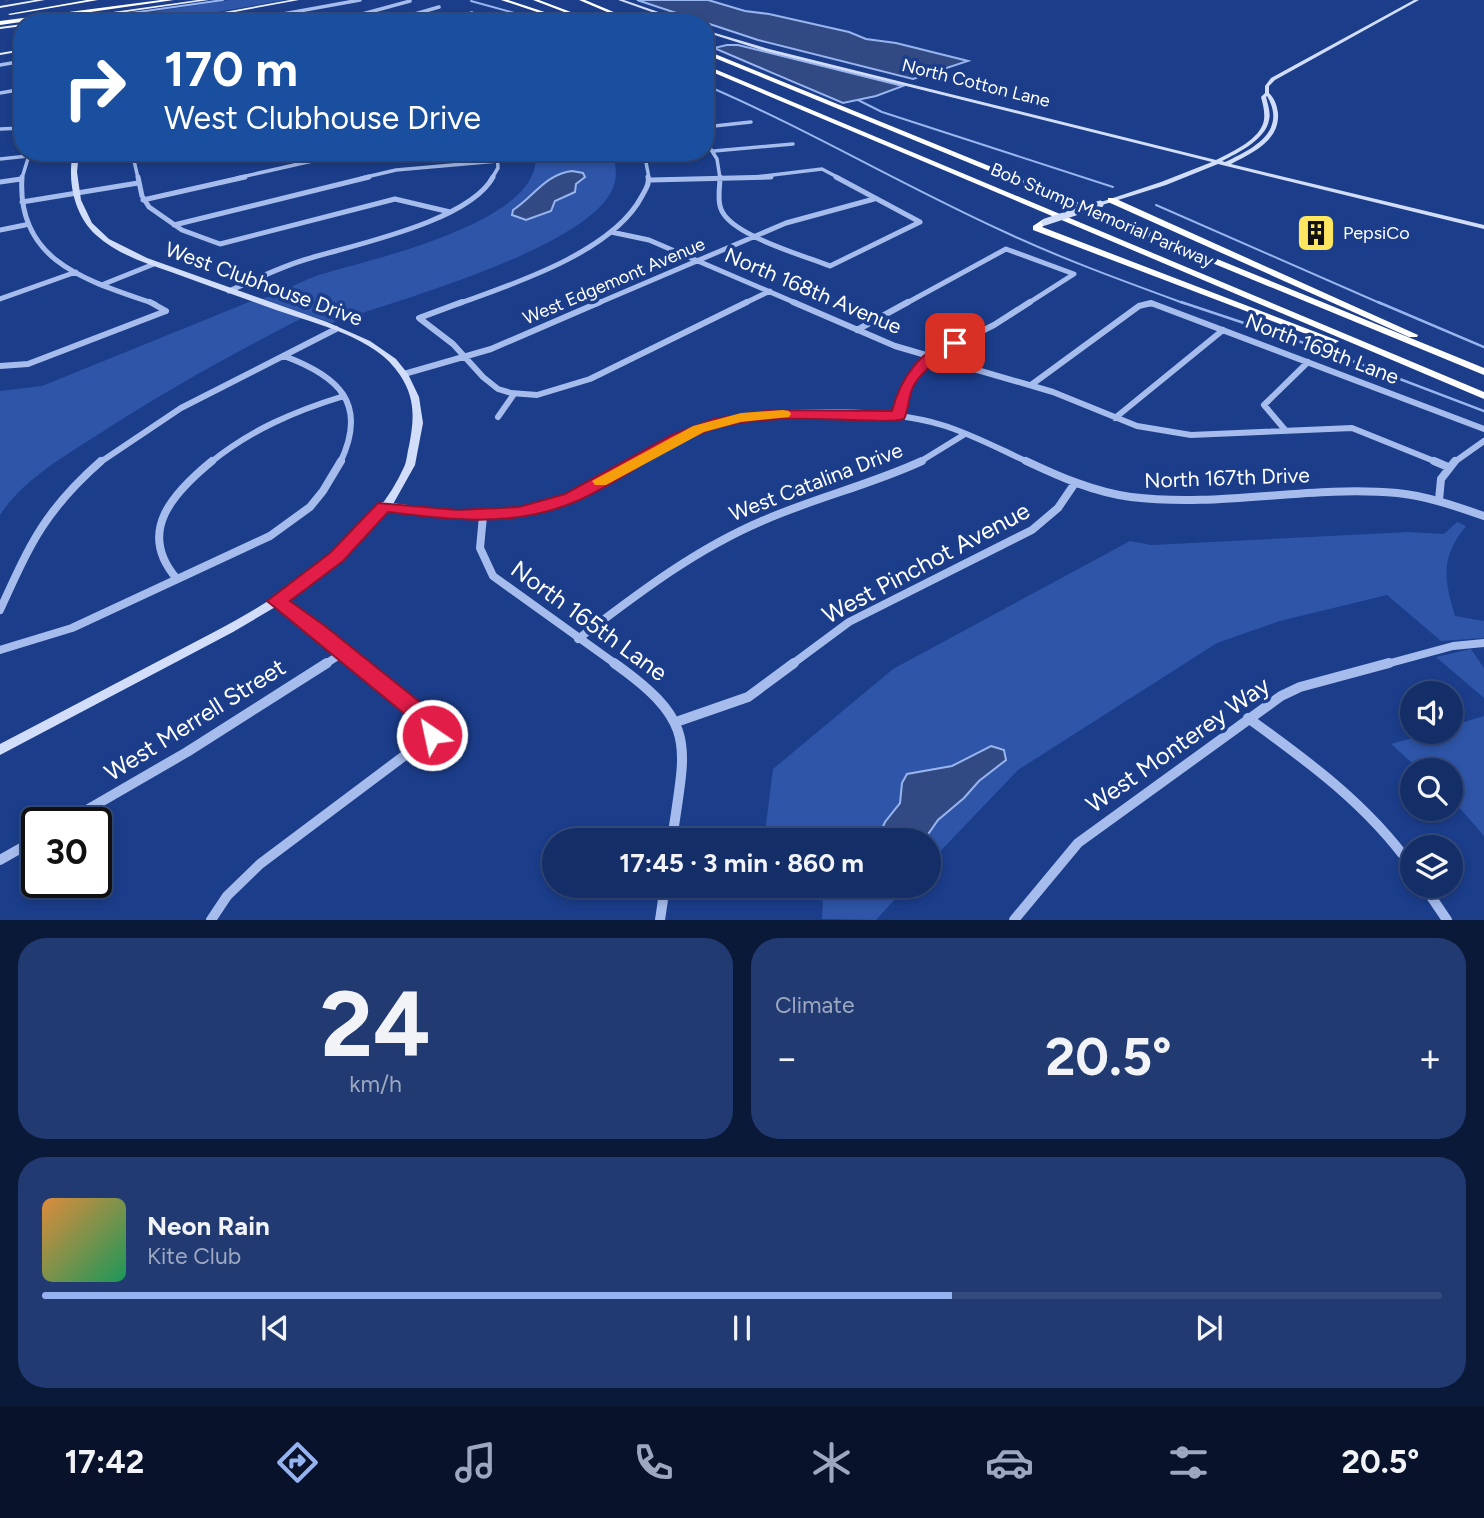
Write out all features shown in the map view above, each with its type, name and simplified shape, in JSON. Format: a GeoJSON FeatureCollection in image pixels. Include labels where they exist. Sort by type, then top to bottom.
{"type":"FeatureCollection","features":[{"type":"Feature","properties":{"kind":"highway"},"geometry":{"type":"LineString","coordinates":[[0,17],[59,0]]}},
{"type":"Feature","properties":{"kind":"highway"},"geometry":{"type":"LineString","coordinates":[[16,14],[92,0]]}},
{"type":"Feature","properties":{"kind":"highway"},"geometry":{"type":"LineString","coordinates":[[15,14],[92,0]]}},
{"type":"Feature","properties":{"kind":"highway"},"geometry":{"type":"LineString","coordinates":[[22,14],[123,0]]}},
{"type":"Feature","properties":{"kind":"highway"},"geometry":{"type":"LineString","coordinates":[[25,14],[143,0]]}},
{"type":"Feature","properties":{"kind":"highway"},"geometry":{"type":"LineString","coordinates":[[32,14],[172,0]]}},
{"type":"Feature","properties":{"kind":"highway"},"geometry":{"type":"LineString","coordinates":[[503,0],[547,14]]}},
{"type":"Feature","properties":{"kind":"highway"},"geometry":{"type":"LineString","coordinates":[[536,0],[575,14]]}},
{"type":"Feature","properties":{"kind":"highway"},"geometry":{"type":"LineString","coordinates":[[551,0],[581,14]]}},
{"type":"Feature","properties":{"kind":"highway"},"geometry":{"type":"LineString","coordinates":[[582,0],[616,14]]}},
{"type":"Feature","properties":{"kind":"highway"},"geometry":{"type":"LineString","coordinates":[[599,0],[628,14]]}},
{"type":"Feature","properties":{"kind":"highway","name":"Bob Stump Memorial Parkway"},"geometry":{"type":"LineString","coordinates":[[714,55],[1484,372]]}},
{"type":"Feature","properties":{"kind":"highway","name":"Bob Stump Memorial Parkway"},"geometry":{"type":"LineString","coordinates":[[714,70],[1484,398]]}},
{"type":"Feature","properties":{"kind":"highway"},"geometry":{"type":"LineString","coordinates":[[1111,200],[1131,202],[1484,366]]}},
{"type":"Feature","properties":{"kind":"highway"},"geometry":{"type":"LineString","coordinates":[[1045,222],[1037,225],[1036,229],[1484,398]]}},
{"type":"Feature","properties":{"kind":"main road"},"geometry":{"type":"LineString","coordinates":[[0,17],[43,0]]}},
{"type":"Feature","properties":{"kind":"main road"},"geometry":{"type":"LineString","coordinates":[[104,14],[207,0]]}},
{"type":"Feature","properties":{"kind":"main road"},"geometry":{"type":"LineString","coordinates":[[217,14],[297,0]]}},
{"type":"Feature","properties":{"kind":"main road"},"geometry":{"type":"LineString","coordinates":[[228,14],[307,0]]}},
{"type":"Feature","properties":{"kind":"main road"},"geometry":{"type":"LineString","coordinates":[[613,0],[653,14]]}},
{"type":"Feature","properties":{"kind":"main road"},"geometry":{"type":"LineString","coordinates":[[620,0],[661,14]]}},
{"type":"Feature","properties":{"kind":"main road"},"geometry":{"type":"LineString","coordinates":[[1131,202],[1258,146],[1276,126],[1278,116],[1275,104],[1267,94],[1267,86],[1278,74],[1417,0]]}},
{"type":"Feature","properties":{"kind":"main road","name":"North Cotton Lane"},"geometry":{"type":"LineString","coordinates":[[714,33],[780,53],[1222,162]]}},
{"type":"Feature","properties":{"kind":"main road","name":"North Cotton Lane"},"geometry":{"type":"LineString","coordinates":[[714,33],[1484,227]]}},
{"type":"Feature","properties":{"kind":"main road"},"geometry":{"type":"LineString","coordinates":[[1045,222],[1222,162],[1264,129],[1268,111],[1263,97],[1267,94]]}},
{"type":"Feature","properties":{"kind":"main road"},"geometry":{"type":"LineString","coordinates":[[1094,131],[1127,136]]}},
{"type":"Feature","properties":{"kind":"main road","name":"West Clubhouse Drive"},"geometry":{"type":"LineString","coordinates":[[0,750],[277,601],[337,557],[384,506],[402,479],[417,439],[416,404],[404,374],[378,349],[336,328],[154,264],[116,247],[95,232],[82,216],[76,193],[75,161]]}},
{"type":"Feature","properties":{"kind":"street"},"geometry":{"type":"LineString","coordinates":[[282,14],[360,0]]}},
{"type":"Feature","properties":{"kind":"street"},"geometry":{"type":"LineString","coordinates":[[401,0],[410,1]]}},
{"type":"Feature","properties":{"kind":"street"},"geometry":{"type":"LineString","coordinates":[[357,14],[410,1]]}},
{"type":"Feature","properties":{"kind":"street"},"geometry":{"type":"LineString","coordinates":[[413,14],[439,7]]}},
{"type":"Feature","properties":{"kind":"street"},"geometry":{"type":"LineString","coordinates":[[364,13],[369,14]]}},
{"type":"Feature","properties":{"kind":"street"},"geometry":{"type":"LineString","coordinates":[[468,14],[472,13]]}},
{"type":"Feature","properties":{"kind":"street"},"geometry":{"type":"LineString","coordinates":[[714,126],[751,122]]}},
{"type":"Feature","properties":{"kind":"street"},"geometry":{"type":"LineString","coordinates":[[651,180],[722,180],[791,175],[822,169],[920,222],[830,266],[755,235],[725,218],[720,209],[722,180],[714,151],[793,144]]}},
{"type":"Feature","properties":{"kind":"street"},"geometry":{"type":"LineString","coordinates":[[0,366],[28,364],[166,312],[161,306],[76,272],[48,256],[31,237],[25,225],[21,179],[27,161]]}},
{"type":"Feature","properties":{"kind":"street"},"geometry":{"type":"LineString","coordinates":[[134,161],[143,200],[154,212],[174,225],[220,244],[395,199],[450,212]]}},
{"type":"Feature","properties":{"kind":"street"},"geometry":{"type":"LineString","coordinates":[[143,200],[313,161]]}},
{"type":"Feature","properties":{"kind":"street"},"geometry":{"type":"LineString","coordinates":[[174,225],[396,170],[498,161],[496,173],[486,187],[450,212],[400,232],[290,265],[229,291]]}},
{"type":"Feature","properties":{"kind":"street"},"geometry":{"type":"LineString","coordinates":[[648,161],[651,180],[641,204],[611,232],[587,249],[419,318],[456,348],[495,387],[514,394],[537,395],[563,390],[590,379],[770,291]]}},
{"type":"Feature","properties":{"kind":"street"},"geometry":{"type":"LineString","coordinates":[[0,182],[21,179]]}},
{"type":"Feature","properties":{"kind":"street"},"geometry":{"type":"LineString","coordinates":[[22,202],[138,183]]}},
{"type":"Feature","properties":{"kind":"street","name":"West Edgemont Avenue"},"geometry":{"type":"LineString","coordinates":[[404,374],[515,339],[755,235],[811,214],[874,199]]}},
{"type":"Feature","properties":{"kind":"street"},"geometry":{"type":"LineString","coordinates":[[0,230],[25,225]]}},
{"type":"Feature","properties":{"kind":"street","name":"North 168th Avenue"},"geometry":{"type":"LineString","coordinates":[[611,232],[649,240],[857,330],[931,358],[1031,385],[1147,429],[1179,435],[1352,428],[1448,467]]}},
{"type":"Feature","properties":{"kind":"street"},"geometry":{"type":"LineString","coordinates":[[384,506],[483,516],[520,512],[570,497],[678,438],[720,422],[772,415],[899,416],[908,384],[931,358],[944,348],[994,325],[1074,274],[1006,249],[857,330]]}},
{"type":"Feature","properties":{"kind":"street"},"geometry":{"type":"LineString","coordinates":[[104,284],[154,264]]}},
{"type":"Feature","properties":{"kind":"street"},"geometry":{"type":"LineString","coordinates":[[0,299],[76,272]]}},
{"type":"Feature","properties":{"kind":"street","name":"North 169th Lane"},"geometry":{"type":"LineString","coordinates":[[1031,385],[1044,373],[1147,303],[1484,429]]}},
{"type":"Feature","properties":{"kind":"street"},"geometry":{"type":"LineString","coordinates":[[0,610],[39,528],[80,480],[126,445],[192,402],[336,328]]}},
{"type":"Feature","properties":{"kind":"street"},"geometry":{"type":"LineString","coordinates":[[1115,418],[1223,330]]}},
{"type":"Feature","properties":{"kind":"street"},"geometry":{"type":"LineString","coordinates":[[0,650],[58,634],[177,579],[276,531],[294,520],[317,499],[336,471],[348,444],[351,421],[344,396],[334,381],[323,372],[284,356]]}},
{"type":"Feature","properties":{"kind":"street"},"geometry":{"type":"LineString","coordinates":[[1286,431],[1264,405],[1308,362]]}},
{"type":"Feature","properties":{"kind":"street"},"geometry":{"type":"LineString","coordinates":[[498,417],[514,394]]}},
{"type":"Feature","properties":{"kind":"street"},"geometry":{"type":"LineString","coordinates":[[177,579],[161,558],[157,541],[161,519],[183,487],[262,428],[306,408],[344,396]]}},
{"type":"Feature","properties":{"kind":"street","name":"North 167th Drive"},"geometry":{"type":"LineString","coordinates":[[899,416],[930,422],[965,434],[1075,483],[1106,493],[1144,499],[1193,499],[1376,490],[1439,499],[1484,516]]}},
{"type":"Feature","properties":{"kind":"street","name":"West Catalina Drive"},"geometry":{"type":"LineString","coordinates":[[579,639],[667,572],[727,537],[782,512],[928,459],[965,434]]}},
{"type":"Feature","properties":{"kind":"street"},"geometry":{"type":"LineString","coordinates":[[1439,499],[1438,481],[1448,467],[1484,441]]}},
{"type":"Feature","properties":{"kind":"street","name":"West Pinchot Avenue"},"geometry":{"type":"LineString","coordinates":[[676,722],[748,698],[849,622],[1032,530],[1058,508],[1075,483]]}},
{"type":"Feature","properties":{"kind":"street","name":"North 165th Lane"},"geometry":{"type":"LineString","coordinates":[[483,516],[479,535],[480,551],[493,576],[658,696],[676,722],[683,758],[674,828]]}},
{"type":"Feature","properties":{"kind":"street"},"geometry":{"type":"LineString","coordinates":[[211,919],[227,896],[260,864],[432,735],[435,726],[277,601]]}},
{"type":"Feature","properties":{"kind":"street","name":"West Monterey Way"},"geometry":{"type":"LineString","coordinates":[[1014,919],[1078,843],[1248,718],[1300,687],[1445,648],[1484,643]]}},
{"type":"Feature","properties":{"kind":"street","name":"West Merrell Street"},"geometry":{"type":"LineString","coordinates":[[92,807],[187,752],[344,652]]}},
{"type":"Feature","properties":{"kind":"street"},"geometry":{"type":"LineString","coordinates":[[1248,718],[1351,796],[1377,822],[1400,852]]}},
{"type":"Feature","properties":{"kind":"street"},"geometry":{"type":"LineString","coordinates":[[0,860],[21,848]]}},
{"type":"Feature","properties":{"kind":"street"},"geometry":{"type":"LineString","coordinates":[[660,919],[663,898]]}},
{"type":"Feature","properties":{"kind":"street"},"geometry":{"type":"LineString","coordinates":[[1432,898],[1447,919]]}},
{"type":"Feature","properties":{"kind":"shaded area"},"geometry":{"type":"Polygon","coordinates":[[[229,0],[286,0],[206,14],[140,14],[229,0]]]}},
{"type":"Feature","properties":{"kind":"shaded area"},"geometry":{"type":"Polygon","coordinates":[[[637,0],[708,0],[745,11],[769,14],[968,61],[913,79],[758,40],[714,25],[714,14],[679,14],[637,0]]]}},
{"type":"Feature","properties":{"kind":"shaded area"},"geometry":{"type":"Polygon","coordinates":[[[738,45],[903,86],[876,96],[843,103],[714,48],[738,45]]]}},
{"type":"Feature","properties":{"kind":"shaded area"},"geometry":{"type":"Polygon","coordinates":[[[534,161],[614,161],[616,170],[613,188],[597,210],[568,231],[530,252],[486,270],[332,323],[308,315],[150,402],[58,460],[21,490],[0,515],[0,391],[42,386],[249,302],[276,294],[310,278],[450,234],[485,218],[513,199],[531,177],[534,161]]]}},
{"type":"Feature","properties":{"kind":"shaded area"},"geometry":{"type":"Polygon","coordinates":[[[572,171],[583,173],[585,177],[576,184],[575,192],[555,201],[551,211],[526,220],[512,215],[513,210],[547,181],[572,171]]]}},
{"type":"Feature","properties":{"kind":"shaded area"},"geometry":{"type":"Polygon","coordinates":[[[1457,522],[1466,526],[1448,559],[1448,591],[1455,616],[1484,621],[1484,638],[1441,641],[1387,595],[1280,621],[1217,643],[1018,770],[941,850],[941,828],[766,828],[773,769],[893,669],[1130,541],[1151,545],[1408,532],[1444,534],[1457,522]]]}},
{"type":"Feature","properties":{"kind":"shaded area"},"geometry":{"type":"Polygon","coordinates":[[[1471,649],[1484,668],[1484,698],[1436,657],[1471,649]]]}},
{"type":"Feature","properties":{"kind":"shaded area"},"geometry":{"type":"Polygon","coordinates":[[[1484,716],[1484,836],[1463,812],[1463,758],[1407,758],[1391,744],[1400,741],[1400,744],[1463,744],[1463,722],[1484,716]]]}},
{"type":"Feature","properties":{"kind":"shaded area"},"geometry":{"type":"Polygon","coordinates":[[[991,746],[1004,750],[1006,760],[979,781],[932,828],[882,828],[900,803],[902,783],[907,774],[952,766],[991,746]]]}},
{"type":"Feature","properties":{"kind":"shaded area"},"geometry":{"type":"Polygon","coordinates":[[[814,898],[896,898],[876,920],[822,919],[823,901],[814,898]]]}},
{"type":"Feature","properties":{"kind":"waterway"},"geometry":{"type":"LineString","coordinates":[[124,14],[223,0]]}},
{"type":"Feature","properties":{"kind":"waterway"},"geometry":{"type":"LineString","coordinates":[[471,1],[518,14]]}},
{"type":"Feature","properties":{"kind":"waterway"},"geometry":{"type":"LineString","coordinates":[[714,89],[1007,233],[1073,262],[1186,304]]}},
{"type":"Feature","properties":{"kind":"waterway"},"geometry":{"type":"LineString","coordinates":[[858,100],[882,112],[1113,187]]}},
{"type":"Feature","properties":{"kind":"waterway"},"geometry":{"type":"LineString","coordinates":[[1156,205],[1382,304]]}},
{"type":"Feature","properties":{"kind":"waterway"},"geometry":{"type":"LineString","coordinates":[[1181,302],[1313,346],[1484,411]]}},
{"type":"Feature","properties":{"kind":"waterway"},"geometry":{"type":"LineString","coordinates":[[1378,302],[1484,347]]}},
{"type":"Feature","properties":{"kind":"slow traffic"},"geometry":{"type":"LineString","coordinates":[[601,481],[698,429],[741,418],[783,414]]}},
{"type":"Feature","properties":{"kind":"place","name":"PepsiCo"},"geometry":{"type":"Point","coordinates":[1316,233]}},
{"type":"Feature","properties":{"kind":"route"},"geometry":{"type":"LineString","coordinates":[[432,735],[435,726],[277,601],[337,557],[369,526],[384,506],[458,515],[495,516],[520,512],[570,497],[678,438],[720,422],[772,415],[899,416],[910,379],[931,358],[955,343]]}}]}
